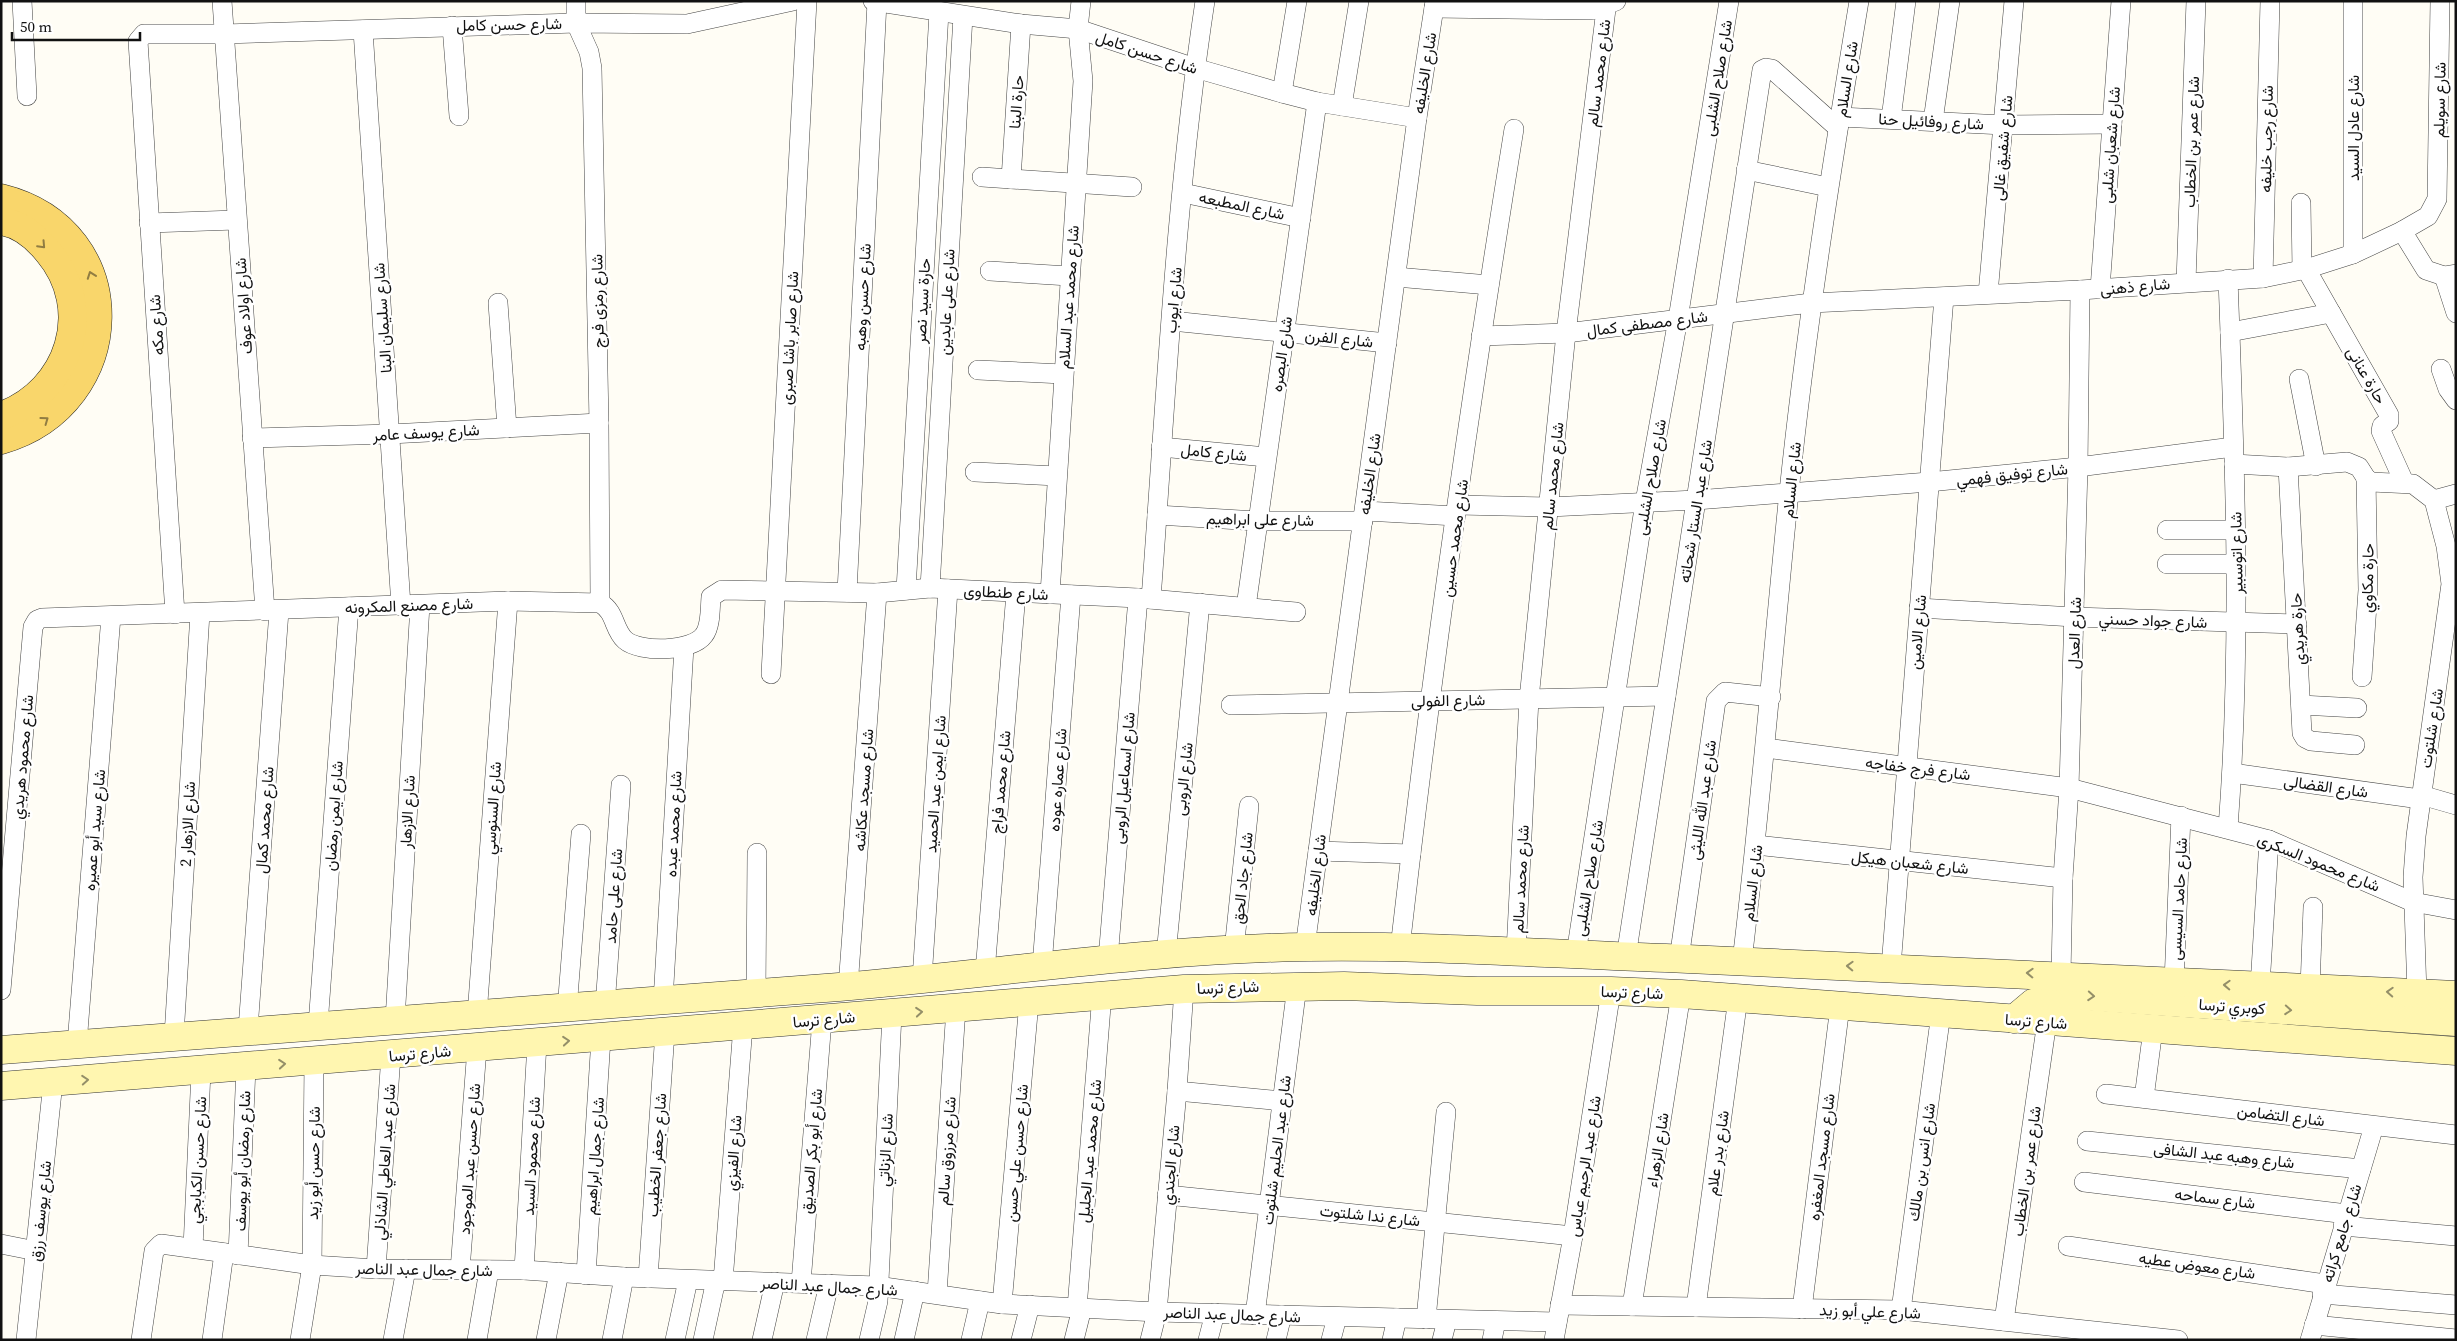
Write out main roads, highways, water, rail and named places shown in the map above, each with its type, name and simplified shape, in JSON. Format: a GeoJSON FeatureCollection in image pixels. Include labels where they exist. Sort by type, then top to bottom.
{"type":"FeatureCollection","features":[{"type":"Feature","properties":{"kind":"main road"},"geometry":{"type":"LineString","coordinates":[[1,198],[32,208],[57,224],[68,235],[85,259],[91,272],[98,307],[94,348],[78,386],[50,416],[33,428],[1,440]]}},
{"type":"Feature","properties":{"kind":"main road"},"geometry":{"type":"LineString","coordinates":[[1,221],[16,226],[30,234],[51,254],[65,280],[72,307],[68,348],[64,361],[49,384],[26,405],[1,416]]}},
{"type":"Feature","properties":{"kind":"main road","name":"شارع ترسا"},"geometry":{"type":"LineString","coordinates":[[1,1050],[248,1030],[568,1009],[848,986],[1108,959],[1305,947],[1576,954],[2061,975],[2456,995]]}},
{"type":"Feature","properties":{"kind":"main road"},"geometry":{"type":"LineString","coordinates":[[1336,947],[1353,955],[1357,967],[1353,979],[1344,986]]}},
{"type":"Feature","properties":{"kind":"main road"},"geometry":{"type":"LineString","coordinates":[[1474,950],[1462,960],[1460,976],[1470,989],[1477,992]]}},
{"type":"Feature","properties":{"kind":"main road","name":"شارع ترسا"},"geometry":{"type":"LineString","coordinates":[[1,1086],[822,1020],[1102,994],[1184,989],[1297,986],[1344,986],[1477,992],[1611,991],[1681,994],[2456,1052]]}},
{"type":"Feature","properties":{"kind":"main road","name":"كوبري ترسا"},"geometry":{"type":"LineString","coordinates":[[2014,1019],[2033,1003],[2064,996],[2080,996],[2456,1022]]}}]}
